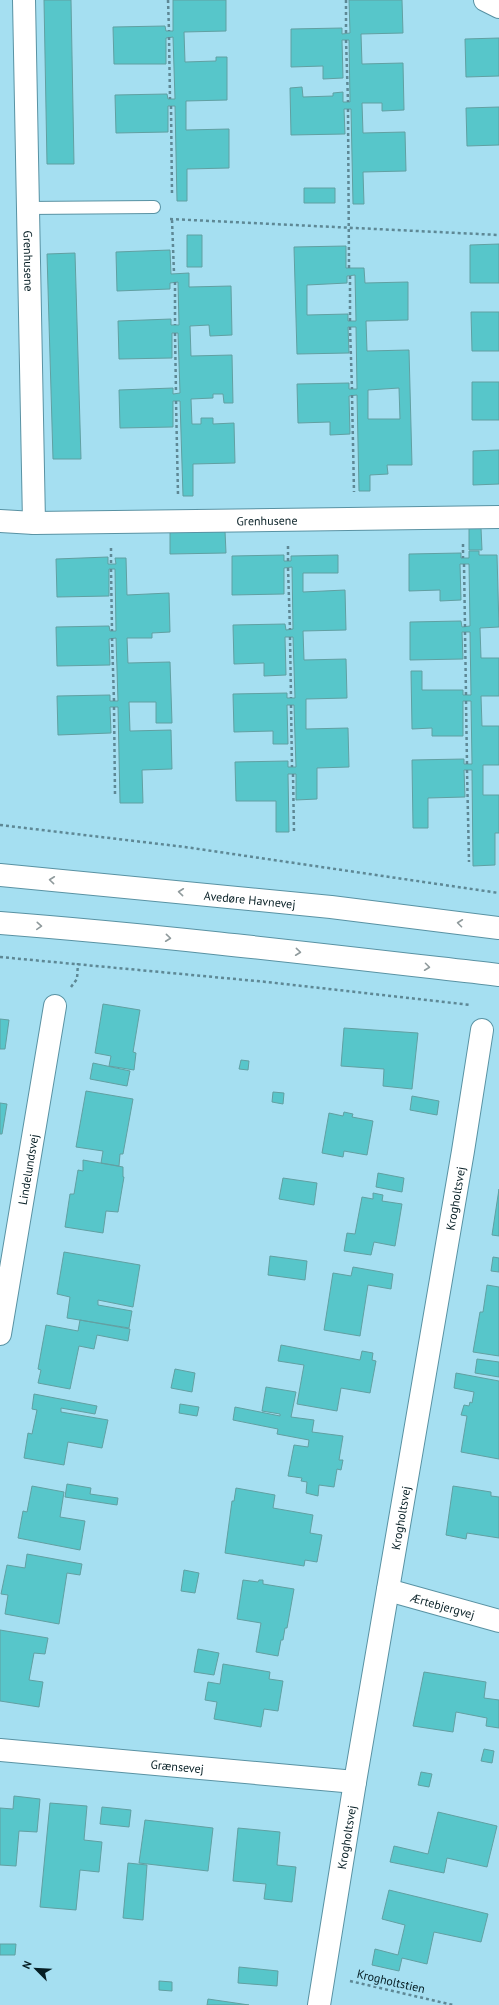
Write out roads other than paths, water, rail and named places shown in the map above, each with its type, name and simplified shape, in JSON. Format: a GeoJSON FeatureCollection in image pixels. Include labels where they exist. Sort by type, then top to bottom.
{"type":"FeatureCollection","features":[{"type":"Feature","properties":{"kind":"street","name":"Grenhusene"},"geometry":{"type":"LineString","coordinates":[[24,0],[34,523]]}},
{"type":"Feature","properties":{"kind":"street"},"geometry":{"type":"LineString","coordinates":[[485,0],[499,7]]}},
{"type":"Feature","properties":{"kind":"street","name":"Grenhusene"},"geometry":{"type":"LineString","coordinates":[[0,521],[34,523],[499,517]]}},
{"type":"Feature","properties":{"kind":"street","name":"Avedøre Havnevej"},"geometry":{"type":"LineString","coordinates":[[0,875],[331,907],[499,928]]}},
{"type":"Feature","properties":{"kind":"street"},"geometry":{"type":"LineString","coordinates":[[0,923],[81,929],[499,975]]}},
{"type":"Feature","properties":{"kind":"street","name":"Lindelundsvej"},"geometry":{"type":"LineString","coordinates":[[0,1334],[55,1006]]}},
{"type":"Feature","properties":{"kind":"street","name":"Krogholtsvej"},"geometry":{"type":"LineString","coordinates":[[320,2005],[355,1782],[463,1151],[482,1030]]}},
{"type":"Feature","properties":{"kind":"street","name":"Ærtebjergvej"},"geometry":{"type":"LineString","coordinates":[[388,1590],[499,1621]]}},
{"type":"Feature","properties":{"kind":"street","name":"Grænsevej"},"geometry":{"type":"LineString","coordinates":[[0,1750],[355,1782]]}},
{"type":"Feature","properties":{"kind":"lane"},"geometry":{"type":"LineString","coordinates":[[27,208],[154,207]]}}]}
